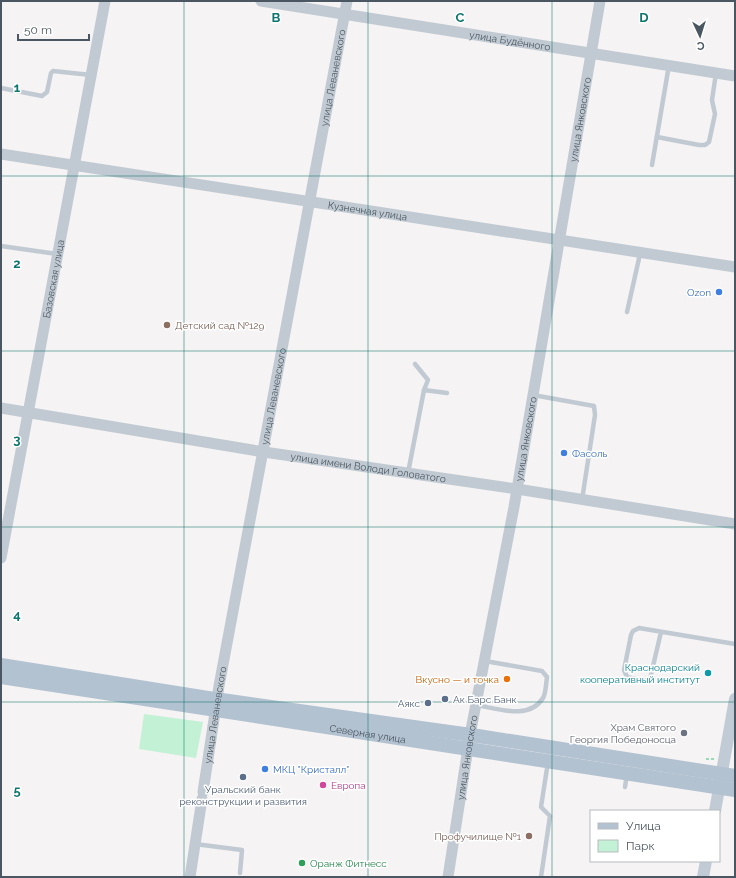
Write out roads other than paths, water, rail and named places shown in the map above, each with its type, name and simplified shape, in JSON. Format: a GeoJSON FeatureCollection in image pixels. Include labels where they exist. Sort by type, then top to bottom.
{"type":"FeatureCollection","features":[{"type":"Feature","properties":{"kind":"main road","name":"Северная улица"},"geometry":{"type":"LineString","coordinates":[[1,665],[216,705]]}},
{"type":"Feature","properties":{"kind":"main road","name":"Северная улица"},"geometry":{"type":"LineString","coordinates":[[1,677],[216,705],[469,741],[722,780],[735,790]]}},
{"type":"Feature","properties":{"kind":"main road"},"geometry":{"type":"LineString","coordinates":[[715,810],[722,780],[735,699]]}},
{"type":"Feature","properties":{"kind":"main road","name":"Северная улица"},"geometry":{"type":"LineString","coordinates":[[469,741],[548,760],[627,773],[722,780]]}},
{"type":"Feature","properties":{"kind":"main road"},"geometry":{"type":"LineString","coordinates":[[712,810],[722,780]]}},
{"type":"Feature","properties":{"kind":"main road"},"geometry":{"type":"LineString","coordinates":[[703,877],[706,862]]}},
{"type":"Feature","properties":{"kind":"street","name":"Базовская улица"},"geometry":{"type":"LineString","coordinates":[[1,558],[105,1]]}},
{"type":"Feature","properties":{"kind":"street","name":"улица Будённого"},"geometry":{"type":"LineString","coordinates":[[261,1],[735,76]]}},
{"type":"Feature","properties":{"kind":"street","name":"улица Леваневского"},"geometry":{"type":"LineString","coordinates":[[190,877],[216,705],[347,1]]}},
{"type":"Feature","properties":{"kind":"street","name":"улица Янковского"},"geometry":{"type":"LineString","coordinates":[[448,877],[469,741],[517,489],[600,1]]}},
{"type":"Feature","properties":{"kind":"street","name":"Кузнечная улица"},"geometry":{"type":"LineString","coordinates":[[1,154],[735,267]]}},
{"type":"Feature","properties":{"kind":"street","name":"улица имени Володи Головатого"},"geometry":{"type":"LineString","coordinates":[[1,408],[264,452],[517,489],[735,524]]}},
{"type":"Feature","properties":{"kind":"lane"},"geometry":{"type":"LineString","coordinates":[[652,165],[669,65]]}},
{"type":"Feature","properties":{"kind":"lane"},"geometry":{"type":"LineString","coordinates":[[1,88],[42,96],[48,92],[50,75],[53,70],[91,75]]}},
{"type":"Feature","properties":{"kind":"lane"},"geometry":{"type":"LineString","coordinates":[[657,137],[699,145],[705,145],[709,142],[715,114],[712,100],[716,73]]}},
{"type":"Feature","properties":{"kind":"lane"},"geometry":{"type":"LineString","coordinates":[[1,246],[57,254]]}},
{"type":"Feature","properties":{"kind":"lane"},"geometry":{"type":"LineString","coordinates":[[627,312],[640,252]]}},
{"type":"Feature","properties":{"kind":"lane"},"geometry":{"type":"LineString","coordinates":[[408,473],[424,390],[428,380],[415,364]]}},
{"type":"Feature","properties":{"kind":"lane"},"geometry":{"type":"LineString","coordinates":[[424,390],[447,393]]}},
{"type":"Feature","properties":{"kind":"lane"},"geometry":{"type":"LineString","coordinates":[[533,395],[594,406],[595,415],[582,500]]}},
{"type":"Feature","properties":{"kind":"lane"},"geometry":{"type":"LineString","coordinates":[[661,632],[650,679],[643,681],[627,677],[624,670],[633,631],[639,628],[735,644]]}},
{"type":"Feature","properties":{"kind":"lane"},"geometry":{"type":"LineString","coordinates":[[476,705],[517,712],[525,711],[542,699],[544,695],[547,677],[542,671],[484,661]]}},
{"type":"Feature","properties":{"kind":"lane"},"geometry":{"type":"LineString","coordinates":[[541,877],[550,816],[541,807],[548,760]]}},
{"type":"Feature","properties":{"kind":"lane"},"geometry":{"type":"LineString","coordinates":[[625,787],[627,773]]}},
{"type":"Feature","properties":{"kind":"lane"},"geometry":{"type":"LineString","coordinates":[[195,844],[242,850],[240,873]]}},
{"type":"Feature","properties":{"kind":"place","name":"Ozon"},"geometry":{"type":"Point","coordinates":[719,292]}},
{"type":"Feature","properties":{"kind":"place","name":"Детский сад №129"},"geometry":{"type":"Point","coordinates":[167,325]}},
{"type":"Feature","properties":{"kind":"place","name":"Фасоль"},"geometry":{"type":"Point","coordinates":[564,453]}},
{"type":"Feature","properties":{"kind":"place","name":"Краснодарский кооперативный институт"},"geometry":{"type":"Point","coordinates":[708,673]}},
{"type":"Feature","properties":{"kind":"place","name":"Вкусно — и точка"},"geometry":{"type":"Point","coordinates":[507,679]}},
{"type":"Feature","properties":{"kind":"place","name":"Ак Барс Банк"},"geometry":{"type":"Point","coordinates":[445,699]}},
{"type":"Feature","properties":{"kind":"place","name":"Аякс"},"geometry":{"type":"Point","coordinates":[428,703]}},
{"type":"Feature","properties":{"kind":"place","name":"Храм Святого Георгия Победоносца"},"geometry":{"type":"Point","coordinates":[684,733]}},
{"type":"Feature","properties":{"kind":"place","name":"МКЦ \"Кристалл\""},"geometry":{"type":"Point","coordinates":[265,769]}},
{"type":"Feature","properties":{"kind":"place","name":"Уральский банк реконструкции и развития"},"geometry":{"type":"Point","coordinates":[243,777]}},
{"type":"Feature","properties":{"kind":"place","name":"Европа"},"geometry":{"type":"Point","coordinates":[323,785]}},
{"type":"Feature","properties":{"kind":"place","name":"Профучилище №1"},"geometry":{"type":"Point","coordinates":[529,836]}},
{"type":"Feature","properties":{"kind":"place","name":"Оранж Фитнесс"},"geometry":{"type":"Point","coordinates":[302,863]}}]}
